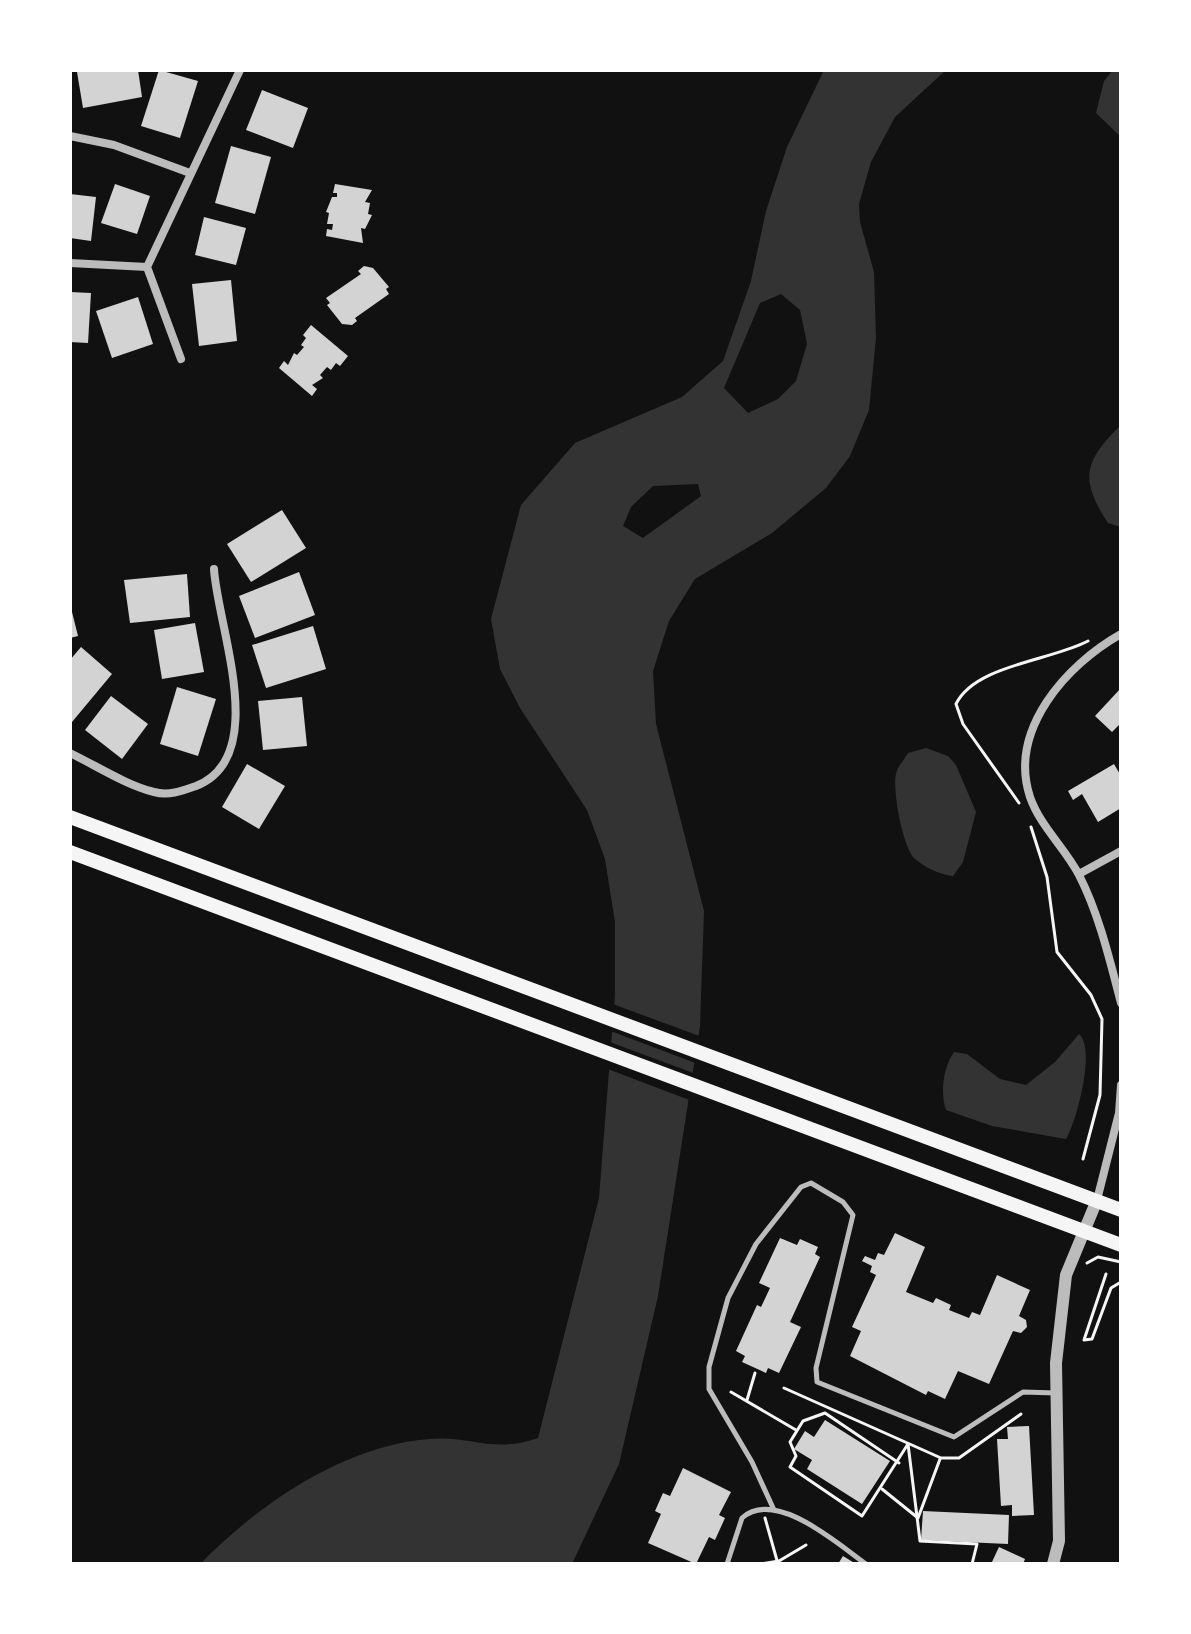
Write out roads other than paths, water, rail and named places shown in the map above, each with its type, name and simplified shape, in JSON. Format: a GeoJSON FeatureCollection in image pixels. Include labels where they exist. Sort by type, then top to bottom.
{"type":"FeatureCollection","features":[{"type":"Feature","properties":{"kind":"main road"},"geometry":{"type":"LineString","coordinates":[[70,817],[1121,1210]]}},
{"type":"Feature","properties":{"kind":"main road"},"geometry":{"type":"LineString","coordinates":[[70,852],[1121,1245]]}},
{"type":"Feature","properties":{"kind":"street"},"geometry":{"type":"LineString","coordinates":[[181,359],[147,267],[236,71]]}},
{"type":"Feature","properties":{"kind":"street"},"geometry":{"type":"LineString","coordinates":[[70,136],[114,145],[190,173]]}},
{"type":"Feature","properties":{"kind":"street"},"geometry":{"type":"LineString","coordinates":[[70,263],[147,267]]}},
{"type":"Feature","properties":{"kind":"street"},"geometry":{"type":"LineString","coordinates":[[70,753],[154,792],[175,794],[203,783],[220,767],[235,723],[237,695],[215,598],[214,569]]}},
{"type":"Feature","properties":{"kind":"street"},"geometry":{"type":"LineString","coordinates":[[1121,634],[1072,672],[1045,699],[1023,762],[1030,798],[1079,874],[1110,958],[1121,1003]]}},
{"type":"Feature","properties":{"kind":"street"},"geometry":{"type":"LineString","coordinates":[[1079,874],[1121,851]]}},
{"type":"Feature","properties":{"kind":"street"},"geometry":{"type":"LineString","coordinates":[[1053,1564],[1059,1541],[1056,1363],[1066,1275],[1097,1200],[1119,1113],[1121,1085]]}},
{"type":"Feature","properties":{"kind":"lane"},"geometry":{"type":"LineString","coordinates":[[774,1510],[752,1462],[709,1389],[709,1367],[728,1298],[756,1244],[801,1187],[811,1183],[843,1202],[853,1215],[816,1368],[817,1382],[954,1437],[1023,1392],[1056,1393]]}},
{"type":"Feature","properties":{"kind":"lane"},"geometry":{"type":"LineString","coordinates":[[727,1564],[742,1518],[749,1511],[774,1510],[794,1515],[866,1564]]}}]}
